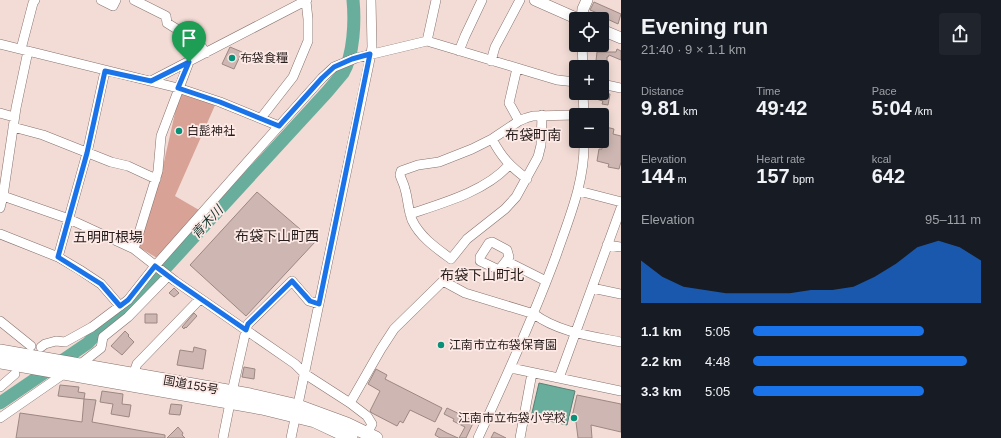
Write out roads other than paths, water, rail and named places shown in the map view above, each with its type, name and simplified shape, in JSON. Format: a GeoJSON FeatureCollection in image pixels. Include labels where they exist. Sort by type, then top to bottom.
{"type":"FeatureCollection","features":[{"type":"Feature","properties":{"kind":"highway","name":"国道155号"},"geometry":{"type":"LineString","coordinates":[[0,351],[41,364]]}},
{"type":"Feature","properties":{"kind":"highway","name":"国道155号"},"geometry":{"type":"LineString","coordinates":[[0,362],[41,364],[231,397]]}},
{"type":"Feature","properties":{"kind":"highway","name":"国道155号"},"geometry":{"type":"LineString","coordinates":[[70,369],[133,375],[231,397],[262,408],[297,411],[340,421],[372,436]]}},
{"type":"Feature","properties":{"kind":"highway","name":"国道155号"},"geometry":{"type":"LineString","coordinates":[[297,411],[351,438]]}},
{"type":"Feature","properties":{"kind":"main road"},"geometry":{"type":"LineString","coordinates":[[535,0],[569,15]]}},
{"type":"Feature","properties":{"kind":"main road"},"geometry":{"type":"LineString","coordinates":[[583,12],[587,0]]}},
{"type":"Feature","properties":{"kind":"main road"},"geometry":{"type":"LineString","coordinates":[[609,33],[621,38]]}},
{"type":"Feature","properties":{"kind":"street"},"geometry":{"type":"LineString","coordinates":[[101,0],[113,6],[116,0]]}},
{"type":"Feature","properties":{"kind":"street"},"geometry":{"type":"LineString","coordinates":[[134,0],[166,16],[167,23],[199,43],[206,53]]}},
{"type":"Feature","properties":{"kind":"street"},"geometry":{"type":"LineString","coordinates":[[151,81],[307,0],[308,41],[293,77],[261,118]]}},
{"type":"Feature","properties":{"kind":"street"},"geometry":{"type":"LineString","coordinates":[[291,438],[372,47],[371,0]]}},
{"type":"Feature","properties":{"kind":"street"},"geometry":{"type":"LineString","coordinates":[[427,41],[436,0]]}},
{"type":"Feature","properties":{"kind":"street"},"geometry":{"type":"LineString","coordinates":[[460,51],[465,36],[482,0]]}},
{"type":"Feature","properties":{"kind":"street"},"geometry":{"type":"LineString","coordinates":[[491,60],[495,47],[520,0]]}},
{"type":"Feature","properties":{"kind":"street"},"geometry":{"type":"LineString","coordinates":[[0,208],[3,196],[2,183],[13,127],[31,1]]}},
{"type":"Feature","properties":{"kind":"street"},"geometry":{"type":"LineString","coordinates":[[41,347],[45,344],[56,341],[66,342],[92,327],[128,300],[279,126],[322,78],[337,66],[352,59],[370,54],[427,41],[557,80],[569,81]]}},
{"type":"Feature","properties":{"kind":"street"},"geometry":{"type":"LineString","coordinates":[[0,44],[178,88],[220,102],[279,126]]}},
{"type":"Feature","properties":{"kind":"street"},"geometry":{"type":"LineString","coordinates":[[134,249],[158,171],[161,136],[189,62]]}},
{"type":"Feature","properties":{"kind":"street"},"geometry":{"type":"LineString","coordinates":[[517,68],[509,103],[519,121]]}},
{"type":"Feature","properties":{"kind":"street"},"geometry":{"type":"LineString","coordinates":[[58,257],[87,153],[105,71]]}},
{"type":"Feature","properties":{"kind":"street"},"geometry":{"type":"LineString","coordinates":[[609,85],[620,86]]}},
{"type":"Feature","properties":{"kind":"street"},"geometry":{"type":"LineString","coordinates":[[0,113],[14,117]]}},
{"type":"Feature","properties":{"kind":"street"},"geometry":{"type":"LineString","coordinates":[[542,115],[540,152],[527,179],[512,203],[467,240],[451,259],[433,246],[417,228],[410,214],[400,175],[401,171],[418,165],[439,162],[472,149],[492,139],[519,121],[533,116],[542,115],[569,115]]}},
{"type":"Feature","properties":{"kind":"street"},"geometry":{"type":"LineString","coordinates":[[13,127],[43,135],[111,162],[128,166],[156,179]]}},
{"type":"Feature","properties":{"kind":"street"},"geometry":{"type":"LineString","coordinates":[[492,139],[509,165],[527,179]]}},
{"type":"Feature","properties":{"kind":"street"},"geometry":{"type":"LineString","coordinates":[[478,438],[511,368],[534,314],[579,191],[584,159],[584,148]]}},
{"type":"Feature","properties":{"kind":"street"},"geometry":{"type":"LineString","coordinates":[[410,214],[440,204],[483,185],[498,176],[509,165]]}},
{"type":"Feature","properties":{"kind":"street"},"geometry":{"type":"LineString","coordinates":[[579,191],[621,202]]}},
{"type":"Feature","properties":{"kind":"street"},"geometry":{"type":"LineString","coordinates":[[3,196],[69,219],[134,249],[200,299],[295,364],[305,374],[368,416],[372,424],[372,436]]}},
{"type":"Feature","properties":{"kind":"street"},"geometry":{"type":"LineString","coordinates":[[559,378],[621,208]]}},
{"type":"Feature","properties":{"kind":"street"},"geometry":{"type":"LineString","coordinates":[[0,234],[58,257],[101,284],[120,306]]}},
{"type":"Feature","properties":{"kind":"street"},"geometry":{"type":"LineString","coordinates":[[608,245],[621,248]]}},
{"type":"Feature","properties":{"kind":"street"},"geometry":{"type":"LineString","coordinates":[[506,262],[546,281]]}},
{"type":"Feature","properties":{"kind":"street"},"geometry":{"type":"LineString","coordinates":[[0,418],[101,348],[103,337],[128,317],[167,275]]}},
{"type":"Feature","properties":{"kind":"street"},"geometry":{"type":"LineString","coordinates":[[350,403],[394,329],[443,280],[465,293],[534,314],[542,320],[575,332],[621,342]]}},
{"type":"Feature","properties":{"kind":"street"},"geometry":{"type":"LineString","coordinates":[[224,438],[231,397],[248,324],[292,281],[310,301],[319,304]]}},
{"type":"Feature","properties":{"kind":"street"},"geometry":{"type":"LineString","coordinates":[[592,288],[621,294]]}},
{"type":"Feature","properties":{"kind":"street"},"geometry":{"type":"LineString","coordinates":[[133,375],[137,364],[200,299]]}},
{"type":"Feature","properties":{"kind":"street"},"geometry":{"type":"LineString","coordinates":[[0,321],[31,346]]}},
{"type":"Feature","properties":{"kind":"street"},"geometry":{"type":"LineString","coordinates":[[511,368],[621,391]]}},
{"type":"Feature","properties":{"kind":"street"},"geometry":{"type":"LineString","coordinates":[[520,438],[532,373]]}},
{"type":"Feature","properties":{"kind":"street"},"geometry":{"type":"LineString","coordinates":[[0,387],[15,374]]}},
{"type":"Feature","properties":{"kind":"water"},"geometry":{"type":"Polygon","coordinates":[[[539,383],[575,391],[567,425],[531,417],[539,383]]]}},
{"type":"Feature","properties":{"kind":"waterway","name":"青木川"},"geometry":{"type":"LineString","coordinates":[[0,403],[88,343],[98,332],[125,312],[327,92],[347,66],[352,47],[354,27],[353,0]]}},
{"type":"Feature","properties":{"kind":"place","name":"布袋食糧"},"geometry":{"type":"Point","coordinates":[232,58]}},
{"type":"Feature","properties":{"kind":"place","name":"白髭神社"},"geometry":{"type":"Point","coordinates":[179,131]}},
{"type":"Feature","properties":{"kind":"place","name":"江南市立布袋保育園"},"geometry":{"type":"Point","coordinates":[441,345]}},
{"type":"Feature","properties":{"kind":"place","name":"江南市立布袋小学校"},"geometry":{"type":"Point","coordinates":[574,418]}},
{"type":"Feature","properties":{"kind":"district","name":"布袋町南"},"geometry":{"type":"Point","coordinates":[533,135]}},
{"type":"Feature","properties":{"kind":"district","name":"布袋下山町西"},"geometry":{"type":"Point","coordinates":[277,236]}},
{"type":"Feature","properties":{"kind":"district","name":"五明町根場"},"geometry":{"type":"Point","coordinates":[108,237]}},
{"type":"Feature","properties":{"kind":"district","name":"布袋下山町北"},"geometry":{"type":"Point","coordinates":[482,275]}}]}
